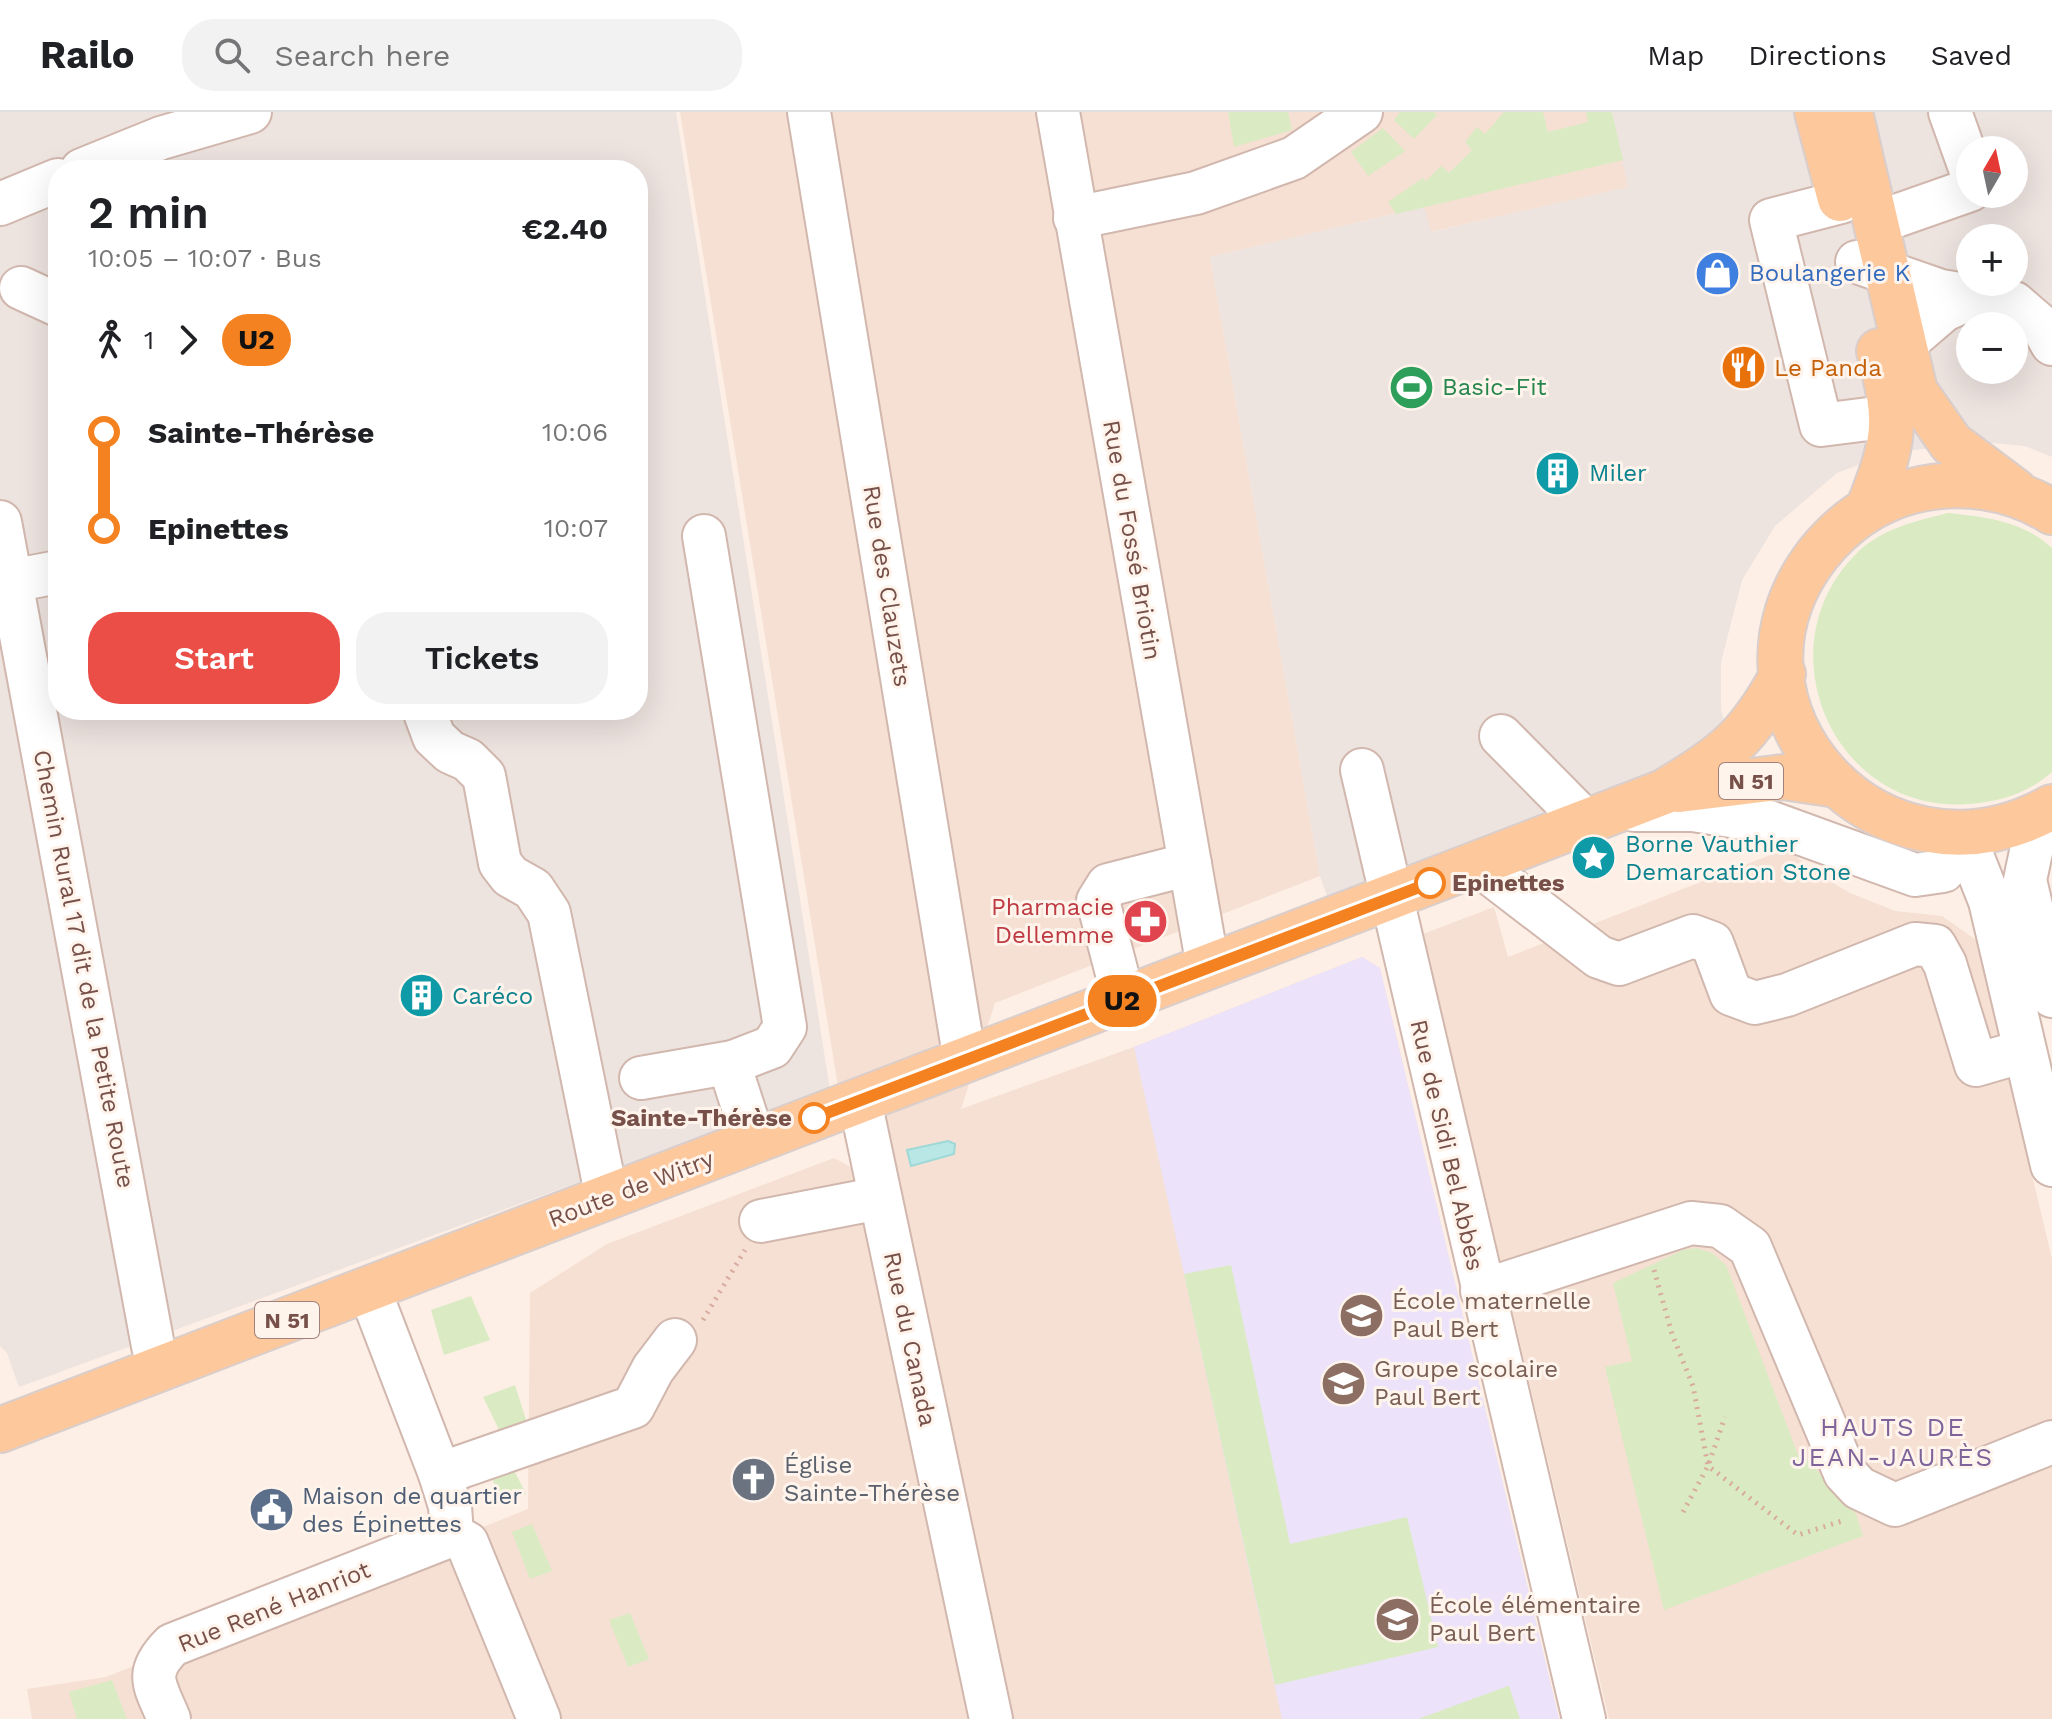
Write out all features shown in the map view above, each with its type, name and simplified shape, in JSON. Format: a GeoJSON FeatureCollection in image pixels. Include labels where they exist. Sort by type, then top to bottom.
{"type":"FeatureCollection","features":[{"type":"Feature","properties":{"kind":"main road"},"geometry":{"type":"LineString","coordinates":[[1817,112],[1859,212]]}},
{"type":"Feature","properties":{"kind":"main road"},"geometry":{"type":"LineString","coordinates":[[1850,112],[1859,212],[1893,353],[1890,453],[1868,509]]}},
{"type":"Feature","properties":{"kind":"main road"},"geometry":{"type":"LineString","coordinates":[[1893,353],[1951,443],[2038,505]]}},
{"type":"Feature","properties":{"kind":"main road"},"geometry":{"type":"LineString","coordinates":[[2038,505],[1983,486],[1939,486],[1896,496],[1868,509],[1824,547],[1799,585],[1785,634],[1783,674],[1788,702],[1802,739],[1837,785],[1863,806],[1898,823],[1960,834],[2001,829],[2046,810]]}},
{"type":"Feature","properties":{"kind":"main road","name":"Route de Witry"},"geometry":{"type":"LineString","coordinates":[[18,1424],[1664,792],[1740,741],[1760,717],[1783,674]]}},
{"type":"Feature","properties":{"kind":"main road","name":"Route de Witry"},"geometry":{"type":"LineString","coordinates":[[1664,792],[1784,777],[1837,785]]}},
{"type":"Feature","properties":{"kind":"street"},"geometry":{"type":"LineString","coordinates":[[107,160],[161,138],[250,112]]}},
{"type":"Feature","properties":{"kind":"street","name":"Rue des Clauzets"},"geometry":{"type":"LineString","coordinates":[[809,112],[965,1061]]}},
{"type":"Feature","properties":{"kind":"street","name":"Rue du Fossé Briotin"},"geometry":{"type":"LineString","coordinates":[[1058,112],[1208,967]]}},
{"type":"Feature","properties":{"kind":"street"},"geometry":{"type":"LineString","coordinates":[[1075,218],[1196,193],[1294,158],[1361,112]]}},
{"type":"Feature","properties":{"kind":"street"},"geometry":{"type":"LineString","coordinates":[[1950,112],[1959,136]]}},
{"type":"Feature","properties":{"kind":"street"},"geometry":{"type":"LineString","coordinates":[[0,204],[48,184]]}},
{"type":"Feature","properties":{"kind":"street"},"geometry":{"type":"LineString","coordinates":[[1892,416],[1821,425],[1771,220],[1859,212],[1956,193]]}},
{"type":"Feature","properties":{"kind":"street"},"geometry":{"type":"LineString","coordinates":[[1872,267],[1956,293]]}},
{"type":"Feature","properties":{"kind":"street"},"geometry":{"type":"LineString","coordinates":[[1893,353],[1944,310],[1975,296],[2014,303],[2043,328],[2052,344]]}},
{"type":"Feature","properties":{"kind":"street","name":"Chemin Rural 17 dit de la Petite Route"},"geometry":{"type":"LineString","coordinates":[[0,522],[153,1346],[161,1368]]}},
{"type":"Feature","properties":{"kind":"street"},"geometry":{"type":"LineString","coordinates":[[641,1078],[733,1062],[772,1047],[785,1027],[704,536]]}},
{"type":"Feature","properties":{"kind":"street"},"geometry":{"type":"LineString","coordinates":[[11,581],[48,574]]}},
{"type":"Feature","properties":{"kind":"street"},"geometry":{"type":"LineString","coordinates":[[428,720],[434,737],[450,752],[468,760],[484,776],[500,863],[510,876],[533,889],[549,913],[607,1198]]}},
{"type":"Feature","properties":{"kind":"street"},"geometry":{"type":"LineString","coordinates":[[1501,736],[1602,816],[1693,810],[1769,822],[1915,875],[1943,871],[1960,834]]}},
{"type":"Feature","properties":{"kind":"street","name":"Rue de Sidi Bel Abbès"},"geometry":{"type":"LineString","coordinates":[[1362,770],[1389,898],[1584,1719]]}},
{"type":"Feature","properties":{"kind":"street"},"geometry":{"type":"LineString","coordinates":[[2046,810],[2025,880],[2052,996]]}},
{"type":"Feature","properties":{"kind":"street"},"geometry":{"type":"LineString","coordinates":[[1960,834],[1990,901],[2052,1165]]}},
{"type":"Feature","properties":{"kind":"street"},"geometry":{"type":"LineString","coordinates":[[1124,1000],[1098,901],[1108,885],[1190,864]]}},
{"type":"Feature","properties":{"kind":"street"},"geometry":{"type":"LineString","coordinates":[[1478,864],[1599,957],[1619,964],[1693,936],[1712,943],[1731,994],[1755,1003],[1787,995],[1915,944],[1935,946],[1945,964],[1976,1065],[2024,1051]]}},
{"type":"Feature","properties":{"kind":"street"},"geometry":{"type":"LineString","coordinates":[[733,1062],[731,1070],[754,1141]]}},
{"type":"Feature","properties":{"kind":"street","name":"Rue du Canada"},"geometry":{"type":"LineString","coordinates":[[860,1101],[991,1719]]}},
{"type":"Feature","properties":{"kind":"street"},"geometry":{"type":"LineString","coordinates":[[761,1221],[880,1198]]}},
{"type":"Feature","properties":{"kind":"street"},"geometry":{"type":"LineString","coordinates":[[1482,1291],[1691,1223],[1720,1226],[1750,1247],[1845,1473],[1859,1488],[1895,1505],[2052,1442]]}},
{"type":"Feature","properties":{"kind":"street"},"geometry":{"type":"LineString","coordinates":[[369,1289],[440,1474],[450,1506],[452,1535],[467,1543],[539,1719]]}},
{"type":"Feature","properties":{"kind":"street"},"geometry":{"type":"LineString","coordinates":[[440,1474],[633,1407],[653,1369],[675,1340]]}},
{"type":"Feature","properties":{"kind":"street","name":"Rue René Hanriot"},"geometry":{"type":"LineString","coordinates":[[169,1719],[152,1676],[156,1661],[172,1645],[452,1535]]}},
{"type":"Feature","properties":{"kind":"path"},"geometry":{"type":"LineString","coordinates":[[675,1340],[703,1321],[761,1221]]}},
{"type":"Feature","properties":{"kind":"path"},"geometry":{"type":"LineString","coordinates":[[1645,1239],[1672,1334],[1693,1386],[1708,1466],[1798,1535],[1895,1505]]}},
{"type":"Feature","properties":{"kind":"path"},"geometry":{"type":"LineString","coordinates":[[1683,1512],[1708,1466],[1725,1417]]}},
{"type":"Feature","properties":{"kind":"shaded area"},"geometry":{"type":"Polygon","coordinates":[[[0,112],[676,112],[830,1090],[19,1387],[7,1353],[0,1346],[0,112]]]}},
{"type":"Feature","properties":{"kind":"shaded area"},"geometry":{"type":"Polygon","coordinates":[[[680,112],[1612,112],[1629,187],[1430,232],[1423,207],[1210,257],[1320,876],[995,1003],[961,1109],[1134,1047],[1362,957],[1380,968],[1559,1719],[32,1719],[27,1689],[106,1677],[528,1509],[530,1293],[607,1244],[834,1158],[851,1167],[680,112]]]}},
{"type":"Feature","properties":{"kind":"shaded area"},"geometry":{"type":"Polygon","coordinates":[[[1612,112],[2052,112],[2052,457],[2025,446],[1982,442],[1890,453],[1837,473],[1775,526],[1742,580],[1721,662],[1721,709],[1726,730],[1664,792],[1335,919],[1320,876],[1210,257],[1424,207],[1431,232],[1628,187],[1612,112]]]}},
{"type":"Feature","properties":{"kind":"shaded area"},"geometry":{"type":"Polygon","coordinates":[[[1786,849],[1821,876],[1850,893],[1895,911],[1942,916],[1976,940],[2052,1259],[2052,1719],[1609,1719],[1423,934],[1494,907],[1508,957],[1786,849]]]}},
{"type":"Feature","properties":{"kind":"shaded area","name":"Groupe scolaire Paul Bert"},"geometry":{"type":"Polygon","coordinates":[[[1362,957],[1380,968],[1559,1719],[1282,1719],[1134,1047],[1362,957]]]}},
{"type":"Feature","properties":{"kind":"green space"},"geometry":{"type":"Polygon","coordinates":[[[1228,112],[1288,112],[1292,130],[1234,147],[1228,112]]]}},
{"type":"Feature","properties":{"kind":"green space"},"geometry":{"type":"Polygon","coordinates":[[[1400,112],[1434,112],[1437,115],[1414,139],[1394,120],[1400,112]]]}},
{"type":"Feature","properties":{"kind":"green space"},"geometry":{"type":"Polygon","coordinates":[[[1504,112],[1543,112],[1548,132],[1588,122],[1586,112],[1612,112],[1623,160],[1396,214],[1388,202],[1423,178],[1426,181],[1441,166],[1449,173],[1472,150],[1465,142],[1477,127],[1485,134],[1504,112]]]}},
{"type":"Feature","properties":{"kind":"green space"},"geometry":{"type":"Polygon","coordinates":[[[1383,128],[1405,151],[1368,176],[1351,152],[1383,128]]]}},
{"type":"Feature","properties":{"kind":"green space"},"geometry":{"type":"Polygon","coordinates":[[[1948,513],[2016,526],[2052,548],[2052,772],[2034,786],[2013,795],[1969,804],[1921,800],[1881,782],[1848,754],[1826,717],[1814,675],[1815,632],[1830,589],[1859,551],[1890,531],[1948,513]]]}},
{"type":"Feature","properties":{"kind":"green space"},"geometry":{"type":"Polygon","coordinates":[[[1696,1248],[1712,1253],[1726,1265],[1800,1460],[1806,1458],[1856,1514],[1863,1536],[1664,1610],[1605,1367],[1632,1361],[1613,1283],[1683,1250],[1696,1248]]]}},
{"type":"Feature","properties":{"kind":"green space"},"geometry":{"type":"Polygon","coordinates":[[[1231,1265],[1290,1544],[1407,1517],[1438,1647],[1275,1685],[1184,1274],[1231,1265]]]}},
{"type":"Feature","properties":{"kind":"green space"},"geometry":{"type":"Polygon","coordinates":[[[471,1296],[490,1340],[444,1355],[431,1310],[471,1296]]]}},
{"type":"Feature","properties":{"kind":"green space"},"geometry":{"type":"Polygon","coordinates":[[[515,1385],[529,1429],[503,1438],[483,1397],[515,1385]]]}},
{"type":"Feature","properties":{"kind":"green space"},"geometry":{"type":"Polygon","coordinates":[[[514,1470],[526,1494],[501,1503],[492,1478],[514,1470]]]}},
{"type":"Feature","properties":{"kind":"green space"},"geometry":{"type":"Polygon","coordinates":[[[532,1524],[552,1571],[530,1579],[512,1532],[532,1524]]]}},
{"type":"Feature","properties":{"kind":"green space"},"geometry":{"type":"Polygon","coordinates":[[[630,1613],[649,1659],[628,1667],[609,1620],[630,1613]]]}},
{"type":"Feature","properties":{"kind":"green space"},"geometry":{"type":"Polygon","coordinates":[[[112,1680],[127,1719],[77,1719],[69,1692],[112,1680]]]}},
{"type":"Feature","properties":{"kind":"green space"},"geometry":{"type":"Polygon","coordinates":[[[1508,1686],[1520,1719],[1418,1719],[1508,1686]]]}},
{"type":"Feature","properties":{"kind":"water"},"geometry":{"type":"Polygon","coordinates":[[[948,1141],[955,1144],[954,1154],[911,1166],[907,1150],[948,1141]]]}},
{"type":"Feature","properties":{"kind":"bus line","name":"U2"},"geometry":{"type":"LineString","coordinates":[[814,1118],[1430,883]]}},
{"type":"Feature","properties":{"kind":"place","name":"Boulangerie K"},"geometry":{"type":"Point","coordinates":[1718,273]}},
{"type":"Feature","properties":{"kind":"place","name":"Le Panda"},"geometry":{"type":"Point","coordinates":[1743,368]}},
{"type":"Feature","properties":{"kind":"place","name":"Basic-Fit"},"geometry":{"type":"Point","coordinates":[1411,387]}},
{"type":"Feature","properties":{"kind":"place","name":"Miler"},"geometry":{"type":"Point","coordinates":[1558,473]}},
{"type":"Feature","properties":{"kind":"place","name":"Borne Vauthier Demarcation Stone"},"geometry":{"type":"Point","coordinates":[1594,858]}},
{"type":"Feature","properties":{"kind":"place","name":"Epinettes"},"geometry":{"type":"Point","coordinates":[1430,883]}},
{"type":"Feature","properties":{"kind":"place","name":"Pharmacie Dellemme"},"geometry":{"type":"Point","coordinates":[1145,921]}},
{"type":"Feature","properties":{"kind":"place","name":"Caréco"},"geometry":{"type":"Point","coordinates":[421,996]}},
{"type":"Feature","properties":{"kind":"place","name":"Sainte-Thérèse"},"geometry":{"type":"Point","coordinates":[814,1118]}},
{"type":"Feature","properties":{"kind":"place","name":"École maternelle Paul Bert"},"geometry":{"type":"Point","coordinates":[1361,1315]}},
{"type":"Feature","properties":{"kind":"place","name":"Groupe scolaire Paul Bert"},"geometry":{"type":"Point","coordinates":[1343,1383]}},
{"type":"Feature","properties":{"kind":"place","name":"Église Sainte-Thérèse"},"geometry":{"type":"Point","coordinates":[753,1479]}},
{"type":"Feature","properties":{"kind":"place","name":"Maison de quartier des Épinettes"},"geometry":{"type":"Point","coordinates":[271,1510]}},
{"type":"Feature","properties":{"kind":"place","name":"École élémentaire Paul Bert"},"geometry":{"type":"Point","coordinates":[1398,1619]}},
{"type":"Feature","properties":{"kind":"district","name":"HAUTS DE JEAN-JAURÈS"},"geometry":{"type":"Point","coordinates":[1893,1442]}}]}
